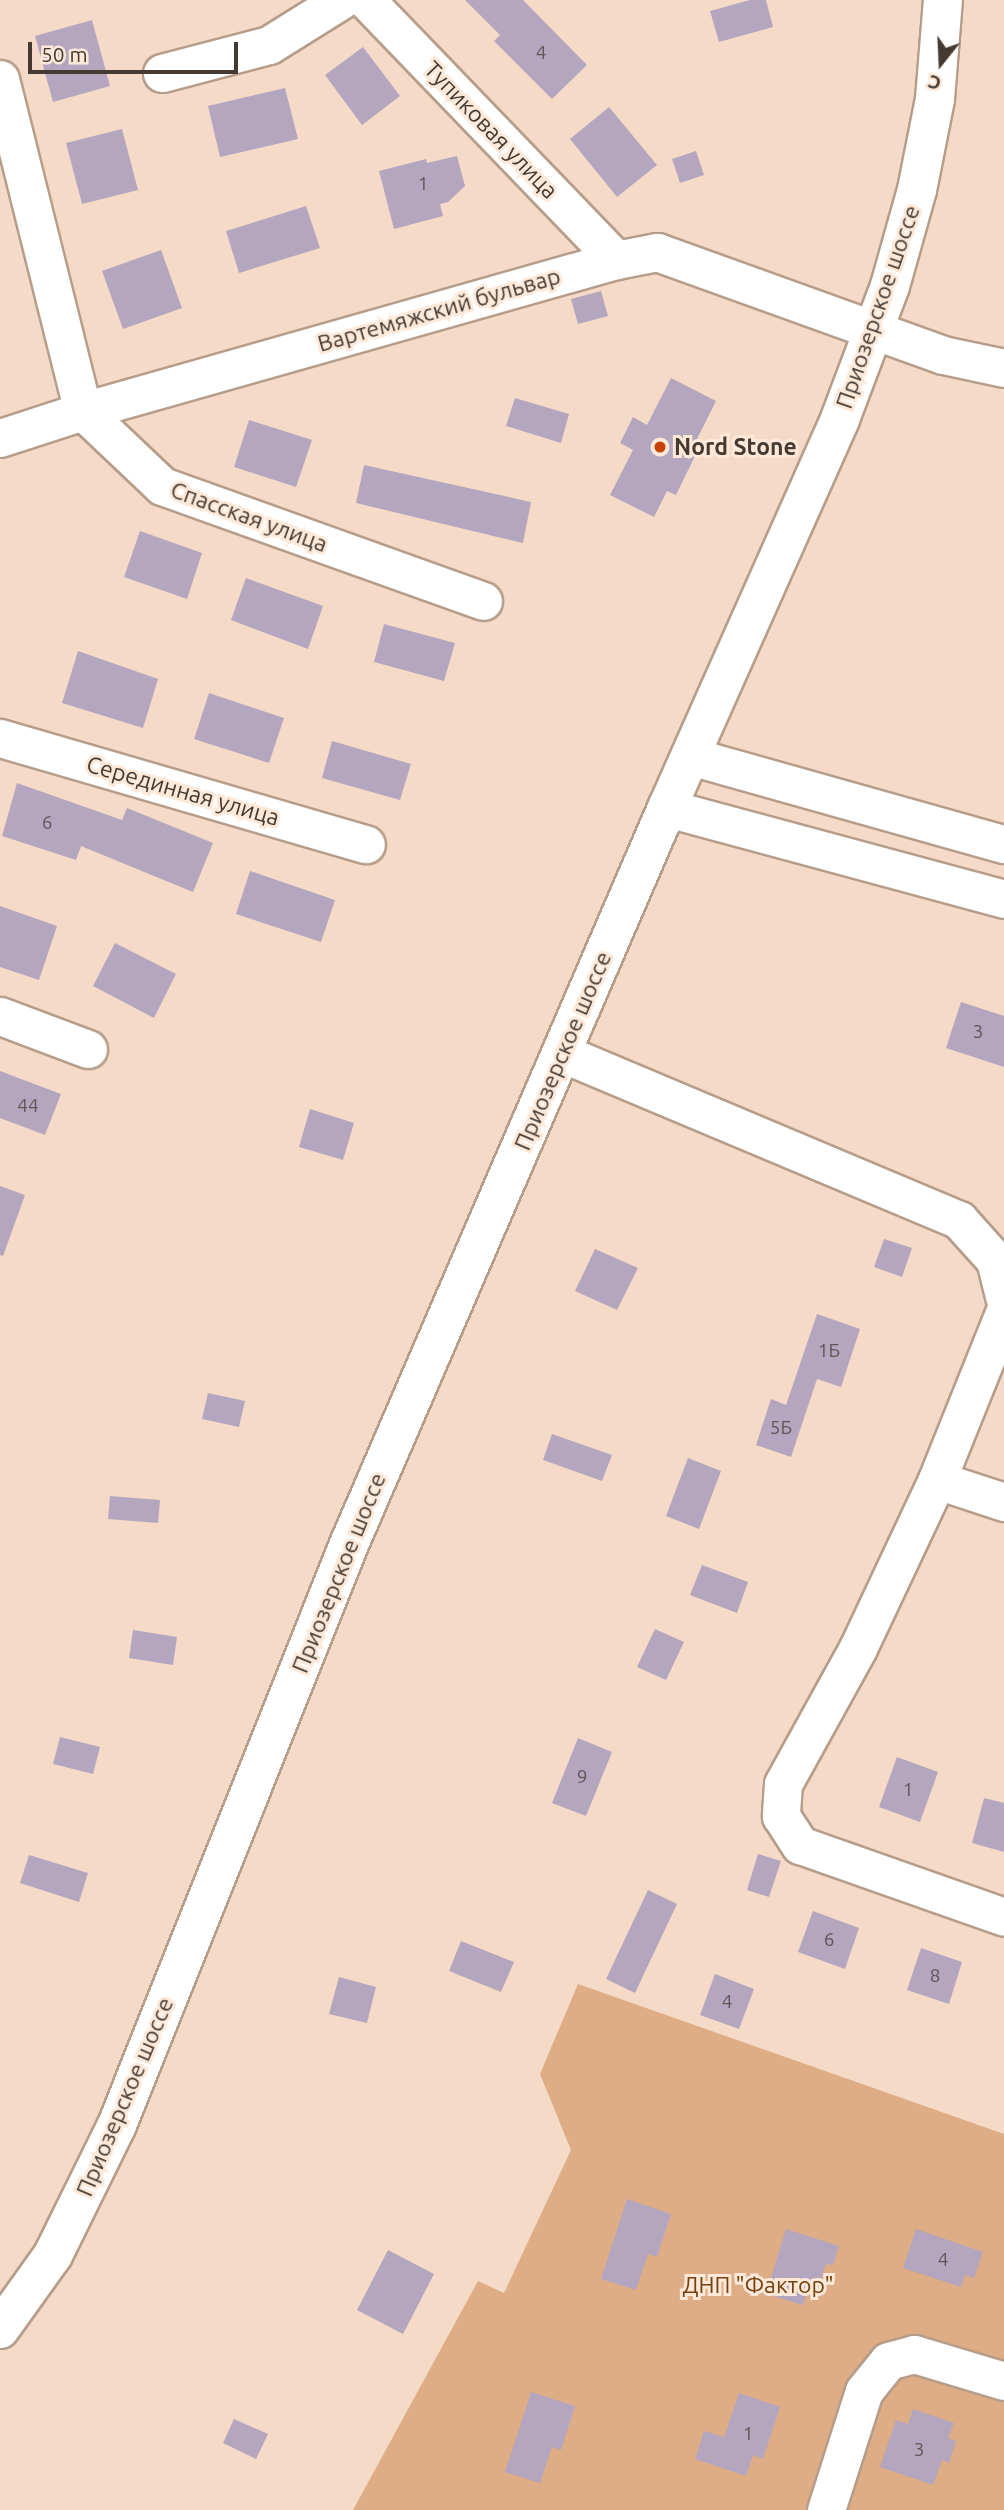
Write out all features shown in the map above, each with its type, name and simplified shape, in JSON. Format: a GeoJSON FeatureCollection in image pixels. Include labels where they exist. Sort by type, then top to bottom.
{"type":"FeatureCollection","features":[{"type":"Feature","properties":{"kind":"main road","name":"Приозерское шоссе"},"geometry":{"type":"LineString","coordinates":[[0,2329],[53,2255],[117,2125],[350,1542],[667,808],[828,446],[875,330],[917,190],[935,99],[943,0]]}},
{"type":"Feature","properties":{"kind":"street"},"geometry":{"type":"LineString","coordinates":[[162,73],[269,45],[341,0]]}},
{"type":"Feature","properties":{"kind":"street","name":"Тупиковая улица"},"geometry":{"type":"LineString","coordinates":[[366,0],[617,260]]}},
{"type":"Feature","properties":{"kind":"street"},"geometry":{"type":"LineString","coordinates":[[0,79],[83,411]]}},
{"type":"Feature","properties":{"kind":"street","name":"Вартемяжский бульвар"},"geometry":{"type":"LineString","coordinates":[[0,438],[83,411],[617,260],[657,252],[943,355],[1004,368]]}},
{"type":"Feature","properties":{"kind":"street","name":"Спасская улица"},"geometry":{"type":"LineString","coordinates":[[83,411],[162,486],[483,601]]}},
{"type":"Feature","properties":{"kind":"street","name":"Серединная улица"},"geometry":{"type":"LineString","coordinates":[[0,738],[366,844]]}},
{"type":"Feature","properties":{"kind":"street"},"geometry":{"type":"LineString","coordinates":[[690,756],[1004,844]]}},
{"type":"Feature","properties":{"kind":"street"},"geometry":{"type":"LineString","coordinates":[[667,808],[1004,899]]}},
{"type":"Feature","properties":{"kind":"street"},"geometry":{"type":"LineString","coordinates":[[0,1016],[89,1049]]}},
{"type":"Feature","properties":{"kind":"street"},"geometry":{"type":"LineString","coordinates":[[562,1053],[959,1220],[1000,1256],[1004,1297]]}},
{"type":"Feature","properties":{"kind":"street"},"geometry":{"type":"LineString","coordinates":[[1004,1313],[936,1480],[858,1648],[783,1784],[781,1816],[800,1845],[1004,1917]]}},
{"type":"Feature","properties":{"kind":"street"},"geometry":{"type":"LineString","coordinates":[[936,1480],[1004,1502]]}},
{"type":"Feature","properties":{"kind":"street"},"geometry":{"type":"LineString","coordinates":[[826,2510],[864,2391],[888,2361],[914,2354],[1004,2381]]}},
{"type":"Feature","properties":{"kind":"green space","name":"ДНП \"Фактор\""},"geometry":{"type":"Polygon","coordinates":[[[578,1984],[1004,2134],[1004,2510],[353,2510],[478,2281],[504,2293],[571,2150],[540,2074],[578,1984]]]}},
{"type":"Feature","properties":{"kind":"building"},"geometry":{"type":"Polygon","coordinates":[[[465,0],[523,0],[587,65],[552,99],[494,41],[500,35],[465,0]]]}},
{"type":"Feature","properties":{"kind":"building"},"geometry":{"type":"Polygon","coordinates":[[[750,0],[766,0],[773,27],[719,42],[710,11],[750,0]]]}},
{"type":"Feature","properties":{"kind":"building"},"geometry":{"type":"Polygon","coordinates":[[[92,20],[110,86],[53,102],[35,36],[92,20]]]}},
{"type":"Feature","properties":{"kind":"building"},"geometry":{"type":"Polygon","coordinates":[[[363,47],[400,96],[362,125],[325,75],[363,47]]]}},
{"type":"Feature","properties":{"kind":"building"},"geometry":{"type":"Polygon","coordinates":[[[285,88],[298,139],[220,157],[208,106],[285,88]]]}},
{"type":"Feature","properties":{"kind":"building"},"geometry":{"type":"Polygon","coordinates":[[[609,107],[657,165],[617,197],[570,139],[609,107]]]}},
{"type":"Feature","properties":{"kind":"building"},"geometry":{"type":"Polygon","coordinates":[[[122,129],[138,190],[82,204],[66,143],[122,129]]]}},
{"type":"Feature","properties":{"kind":"building"},"geometry":{"type":"Polygon","coordinates":[[[696,151],[704,175],[680,183],[672,159],[696,151]]]}},
{"type":"Feature","properties":{"kind":"building"},"geometry":{"type":"Polygon","coordinates":[[[457,156],[465,186],[448,202],[440,204],[443,216],[394,229],[379,171],[426,159],[427,163],[457,156]]]}},
{"type":"Feature","properties":{"kind":"building"},"geometry":{"type":"Polygon","coordinates":[[[306,206],[320,248],[239,273],[226,231],[306,206]]]}},
{"type":"Feature","properties":{"kind":"building"},"geometry":{"type":"Polygon","coordinates":[[[161,250],[182,308],[123,329],[102,271],[161,250]]]}},
{"type":"Feature","properties":{"kind":"building"},"geometry":{"type":"Polygon","coordinates":[[[601,291],[608,316],[578,324],[571,299],[601,291]]]}},
{"type":"Feature","properties":{"kind":"building","name":"Nord Stone"},"geometry":{"type":"Polygon","coordinates":[[[671,378],[716,401],[691,451],[696,454],[676,495],[667,491],[654,517],[610,495],[633,450],[620,443],[633,417],[647,425],[671,378]]]}},
{"type":"Feature","properties":{"kind":"building"},"geometry":{"type":"Polygon","coordinates":[[[515,398],[569,414],[561,443],[506,426],[515,398]]]}},
{"type":"Feature","properties":{"kind":"building"},"geometry":{"type":"Polygon","coordinates":[[[249,420],[312,440],[296,487],[234,467],[249,420]]]}},
{"type":"Feature","properties":{"kind":"building"},"geometry":{"type":"Polygon","coordinates":[[[364,465],[531,502],[523,543],[356,503],[364,465]]]}},
{"type":"Feature","properties":{"kind":"building"},"geometry":{"type":"Polygon","coordinates":[[[140,531],[202,553],[187,599],[124,577],[140,531]]]}},
{"type":"Feature","properties":{"kind":"building"},"geometry":{"type":"Polygon","coordinates":[[[246,578],[323,606],[308,649],[231,620],[246,578]]]}},
{"type":"Feature","properties":{"kind":"building"},"geometry":{"type":"Polygon","coordinates":[[[384,624],[455,643],[444,681],[374,662],[384,624]]]}},
{"type":"Feature","properties":{"kind":"building"},"geometry":{"type":"Polygon","coordinates":[[[78,651],[158,679],[143,728],[62,703],[78,651]]]}},
{"type":"Feature","properties":{"kind":"building"},"geometry":{"type":"Polygon","coordinates":[[[209,693],[284,718],[269,763],[194,739],[209,693]]]}},
{"type":"Feature","properties":{"kind":"building"},"geometry":{"type":"Polygon","coordinates":[[[332,741],[411,764],[400,800],[322,778],[332,741]]]}},
{"type":"Feature","properties":{"kind":"building"},"geometry":{"type":"Polygon","coordinates":[[[17,783],[122,820],[127,808],[213,843],[193,892],[81,846],[76,860],[2,836],[17,783]]]}},
{"type":"Feature","properties":{"kind":"building"},"geometry":{"type":"Polygon","coordinates":[[[250,871],[335,900],[321,942],[236,914],[250,871]]]}},
{"type":"Feature","properties":{"kind":"building"},"geometry":{"type":"Polygon","coordinates":[[[0,906],[57,926],[39,980],[0,967],[0,906]]]}},
{"type":"Feature","properties":{"kind":"building"},"geometry":{"type":"Polygon","coordinates":[[[115,943],[176,974],[154,1018],[93,986],[115,943]]]}},
{"type":"Feature","properties":{"kind":"building"},"geometry":{"type":"Polygon","coordinates":[[[961,1002],[1004,1016],[1004,1067],[946,1048],[961,1002]]]}},
{"type":"Feature","properties":{"kind":"building"},"geometry":{"type":"Polygon","coordinates":[[[0,1071],[61,1094],[45,1135],[0,1118],[0,1071]]]}},
{"type":"Feature","properties":{"kind":"building"},"geometry":{"type":"Polygon","coordinates":[[[310,1109],[354,1123],[343,1160],[299,1147],[310,1109]]]}},
{"type":"Feature","properties":{"kind":"building"},"geometry":{"type":"Polygon","coordinates":[[[0,1186],[25,1195],[3,1256],[0,1255],[0,1186]]]}},
{"type":"Feature","properties":{"kind":"building"},"geometry":{"type":"Polygon","coordinates":[[[884,1239],[912,1248],[902,1277],[874,1267],[884,1239]]]}},
{"type":"Feature","properties":{"kind":"building"},"geometry":{"type":"Polygon","coordinates":[[[595,1249],[638,1268],[617,1310],[575,1291],[595,1249]]]}},
{"type":"Feature","properties":{"kind":"building"},"geometry":{"type":"Polygon","coordinates":[[[817,1314],[860,1329],[841,1387],[817,1379],[791,1457],[756,1445],[771,1399],[786,1405],[817,1314]]]}},
{"type":"Feature","properties":{"kind":"building"},"geometry":{"type":"Polygon","coordinates":[[[208,1393],[245,1401],[239,1427],[202,1419],[208,1393]]]}},
{"type":"Feature","properties":{"kind":"building"},"geometry":{"type":"Polygon","coordinates":[[[552,1434],[612,1455],[602,1481],[543,1460],[552,1434]]]}},
{"type":"Feature","properties":{"kind":"building"},"geometry":{"type":"Polygon","coordinates":[[[688,1458],[721,1471],[699,1529],[666,1516],[688,1458]]]}},
{"type":"Feature","properties":{"kind":"building"},"geometry":{"type":"Polygon","coordinates":[[[110,1496],[160,1500],[158,1523],[108,1519],[110,1496]]]}},
{"type":"Feature","properties":{"kind":"building"},"geometry":{"type":"Polygon","coordinates":[[[702,1565],[748,1582],[737,1613],[690,1595],[702,1565]]]}},
{"type":"Feature","properties":{"kind":"building"},"geometry":{"type":"Polygon","coordinates":[[[655,1629],[684,1642],[666,1680],[637,1667],[655,1629]]]}},
{"type":"Feature","properties":{"kind":"building"},"geometry":{"type":"Polygon","coordinates":[[[133,1630],[177,1637],[173,1665],[129,1658],[133,1630]]]}},
{"type":"Feature","properties":{"kind":"building"},"geometry":{"type":"Polygon","coordinates":[[[60,1737],[100,1747],[93,1774],[53,1764],[60,1737]]]}},
{"type":"Feature","properties":{"kind":"building"},"geometry":{"type":"Polygon","coordinates":[[[578,1738],[612,1752],[586,1816],[552,1803],[578,1738]]]}},
{"type":"Feature","properties":{"kind":"building"},"geometry":{"type":"Polygon","coordinates":[[[897,1757],[938,1772],[920,1822],[879,1807],[897,1757]]]}},
{"type":"Feature","properties":{"kind":"building"},"geometry":{"type":"Polygon","coordinates":[[[984,1798],[1004,1803],[1004,1852],[972,1843],[984,1798]]]}},
{"type":"Feature","properties":{"kind":"building"},"geometry":{"type":"Polygon","coordinates":[[[758,1854],[781,1861],[769,1897],[747,1890],[758,1854]]]}},
{"type":"Feature","properties":{"kind":"building"},"geometry":{"type":"Polygon","coordinates":[[[29,1855],[88,1873],[79,1902],[20,1883],[29,1855]]]}},
{"type":"Feature","properties":{"kind":"building"},"geometry":{"type":"Polygon","coordinates":[[[648,1890],[677,1904],[635,1993],[606,1979],[648,1890]]]}},
{"type":"Feature","properties":{"kind":"building"},"geometry":{"type":"Polygon","coordinates":[[[813,1911],[859,1928],[845,1969],[798,1952],[813,1911]]]}},
{"type":"Feature","properties":{"kind":"building"},"geometry":{"type":"Polygon","coordinates":[[[461,1941],[514,1962],[501,1992],[449,1971],[461,1941]]]}},
{"type":"Feature","properties":{"kind":"building"},"geometry":{"type":"Polygon","coordinates":[[[921,1948],[962,1962],[949,2004],[907,1990],[921,1948]]]}},
{"type":"Feature","properties":{"kind":"building"},"geometry":{"type":"Polygon","coordinates":[[[715,1974],[754,1989],[739,2029],[700,2015],[715,1974]]]}},
{"type":"Feature","properties":{"kind":"building"},"geometry":{"type":"Polygon","coordinates":[[[339,1977],[376,1987],[367,2023],[329,2014],[339,1977]]]}},
{"type":"Feature","properties":{"kind":"building"},"geometry":{"type":"Polygon","coordinates":[[[627,2199],[671,2214],[657,2257],[648,2254],[636,2290],[601,2279],[627,2199]]]}},
{"type":"Feature","properties":{"kind":"building"},"geometry":{"type":"Polygon","coordinates":[[[786,2229],[839,2246],[833,2265],[826,2264],[818,2289],[809,2286],[803,2305],[766,2294],[786,2229]]]}},
{"type":"Feature","properties":{"kind":"building"},"geometry":{"type":"Polygon","coordinates":[[[916,2229],[983,2252],[974,2278],[965,2275],[961,2287],[903,2268],[916,2229]]]}},
{"type":"Feature","properties":{"kind":"building"},"geometry":{"type":"Polygon","coordinates":[[[388,2250],[434,2274],[403,2334],[357,2310],[388,2250]]]}},
{"type":"Feature","properties":{"kind":"building"},"geometry":{"type":"Polygon","coordinates":[[[531,2392],[575,2406],[561,2450],[552,2447],[540,2483],[505,2472],[531,2392]]]}},
{"type":"Feature","properties":{"kind":"building"},"geometry":{"type":"Polygon","coordinates":[[[739,2393],[780,2407],[763,2459],[753,2455],[746,2476],[695,2459],[704,2431],[724,2437],[739,2393]]]}},
{"type":"Feature","properties":{"kind":"building"},"geometry":{"type":"Polygon","coordinates":[[[913,2409],[954,2423],[948,2438],[956,2441],[949,2463],[942,2460],[933,2485],[880,2467],[896,2420],[908,2424],[913,2409]]]}},
{"type":"Feature","properties":{"kind":"building"},"geometry":{"type":"Polygon","coordinates":[[[234,2419],[268,2434],[256,2459],[223,2443],[234,2419]]]}},
{"type":"Feature","properties":{"kind":"place","name":"Nord Stone"},"geometry":{"type":"Point","coordinates":[660,447]}}]}
